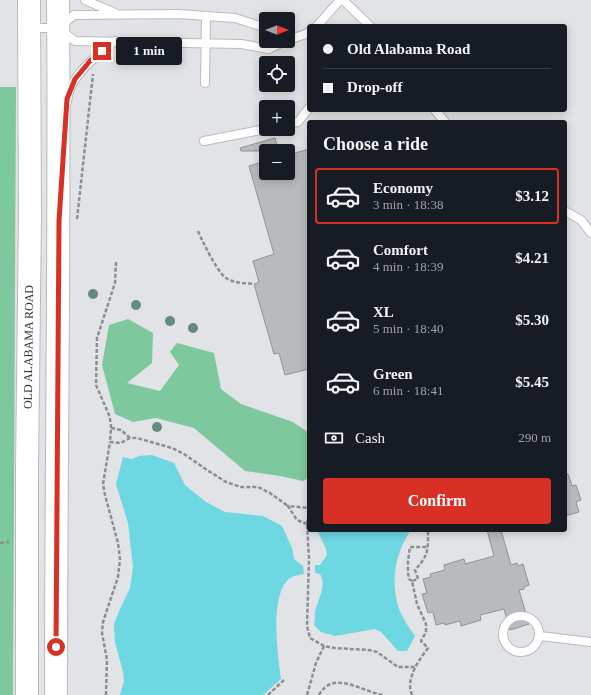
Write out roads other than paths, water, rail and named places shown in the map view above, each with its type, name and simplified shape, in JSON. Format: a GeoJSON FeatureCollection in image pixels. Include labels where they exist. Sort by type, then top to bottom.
{"type":"FeatureCollection","features":[{"type":"Feature","properties":{"kind":"main road","name":"OLD ALABAMA ROAD"},"geometry":{"type":"LineString","coordinates":[[27,695],[27,468],[30,216],[29,0]]}},
{"type":"Feature","properties":{"kind":"main road"},"geometry":{"type":"LineString","coordinates":[[56,695],[56,481],[59,221],[58,0]]}},
{"type":"Feature","properties":{"kind":"lane"},"geometry":{"type":"LineString","coordinates":[[85,0],[120,15]]}},
{"type":"Feature","properties":{"kind":"lane"},"geometry":{"type":"LineString","coordinates":[[318,24],[341,0],[368,24]]}},
{"type":"Feature","properties":{"kind":"lane"},"geometry":{"type":"LineString","coordinates":[[58,28],[74,15],[179,14],[235,18],[259,26]]}},
{"type":"Feature","properties":{"kind":"lane"},"geometry":{"type":"LineString","coordinates":[[205,83],[206,16]]}},
{"type":"Feature","properties":{"kind":"lane"},"geometry":{"type":"LineString","coordinates":[[29,28],[58,28],[75,41],[242,44],[259,47]]}},
{"type":"Feature","properties":{"kind":"lane"},"geometry":{"type":"LineString","coordinates":[[295,38],[307,33]]}},
{"type":"Feature","properties":{"kind":"lane"},"geometry":{"type":"LineString","coordinates":[[59,221],[67,99],[75,79],[86,65],[115,41]]}},
{"type":"Feature","properties":{"kind":"lane"},"geometry":{"type":"LineString","coordinates":[[295,123],[298,122],[307,111]]}},
{"type":"Feature","properties":{"kind":"lane"},"geometry":{"type":"LineString","coordinates":[[437,112],[443,120]]}},
{"type":"Feature","properties":{"kind":"lane"},"geometry":{"type":"LineString","coordinates":[[204,141],[259,130]]}},
{"type":"Feature","properties":{"kind":"lane"},"geometry":{"type":"LineString","coordinates":[[567,212],[581,220],[591,233]]}},
{"type":"Feature","properties":{"kind":"lane"},"geometry":{"type":"LineString","coordinates":[[520,615],[526,616],[538,625],[540,636],[535,646],[530,650],[516,652],[509,648],[503,635],[507,621],[520,615]]}},
{"type":"Feature","properties":{"kind":"lane"},"geometry":{"type":"LineString","coordinates":[[540,636],[591,642]]}},
{"type":"Feature","properties":{"kind":"water"},"geometry":{"type":"Polygon","coordinates":[[[152,455],[174,463],[185,485],[206,502],[225,512],[263,516],[282,526],[292,548],[294,559],[303,566],[304,574],[292,577],[285,584],[280,595],[276,624],[281,679],[263,695],[120,695],[124,681],[115,642],[114,624],[130,588],[133,567],[128,523],[116,484],[123,457],[132,459],[139,456],[152,455]]]}},
{"type":"Feature","properties":{"kind":"water"},"geometry":{"type":"Polygon","coordinates":[[[318,532],[410,532],[401,548],[395,578],[396,599],[399,609],[415,636],[407,651],[398,651],[381,632],[375,629],[335,636],[321,632],[314,625],[315,612],[323,583],[320,574],[315,573],[315,565],[320,565],[327,555],[326,549],[318,532]]]}}]}
